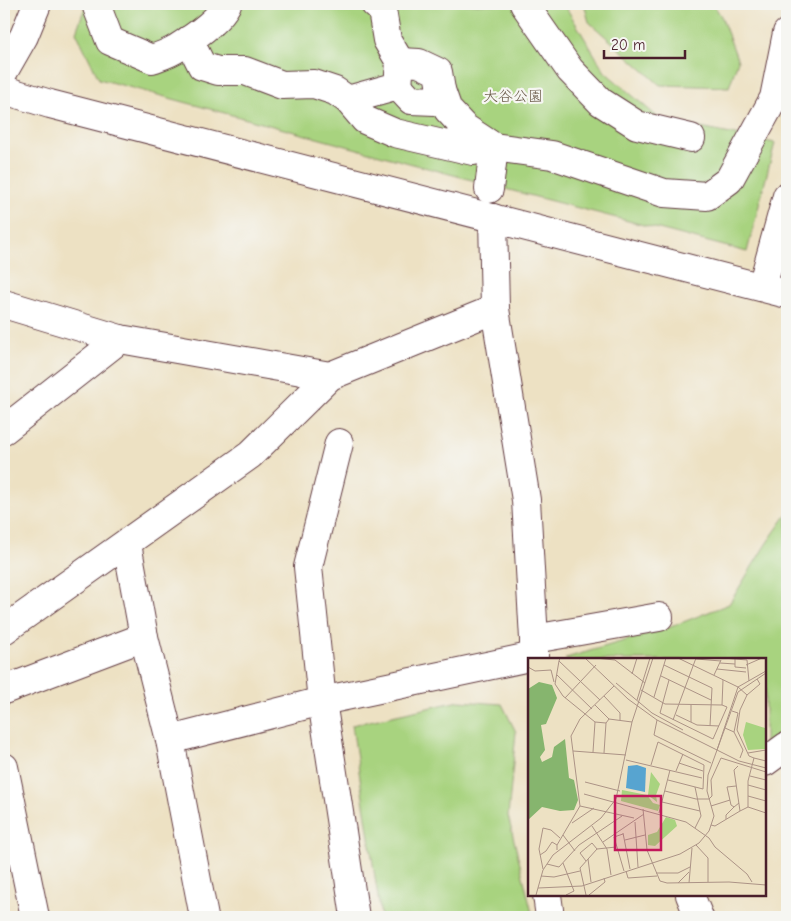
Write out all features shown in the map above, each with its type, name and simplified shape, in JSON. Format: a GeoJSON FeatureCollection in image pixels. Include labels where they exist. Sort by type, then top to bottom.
{"type":"FeatureCollection","features":[{"type":"Feature","properties":{"kind":"street"},"geometry":{"type":"LineString","coordinates":[[4,71],[24,36],[37,4]]}},
{"type":"Feature","properties":{"kind":"street"},"geometry":{"type":"LineString","coordinates":[[99,4],[97,7],[110,41],[152,59],[176,49],[189,40],[224,10],[227,4]]}},
{"type":"Feature","properties":{"kind":"street"},"geometry":{"type":"LineString","coordinates":[[524,4],[570,70],[601,102],[637,125],[691,138]]}},
{"type":"Feature","properties":{"kind":"street"},"geometry":{"type":"LineString","coordinates":[[382,6],[387,40],[399,74]]}},
{"type":"Feature","properties":{"kind":"street"},"geometry":{"type":"LineString","coordinates":[[189,40],[202,66],[218,71],[245,71],[282,85],[314,84],[335,91],[348,100],[365,120],[396,133],[473,151],[494,147],[552,155],[664,193],[707,196],[729,180],[774,98],[787,32]]}},
{"type":"Feature","properties":{"kind":"street"},"geometry":{"type":"LineString","coordinates":[[348,100],[419,63],[438,72],[441,90],[448,110],[466,128],[494,147]]}},
{"type":"Feature","properties":{"kind":"street"},"geometry":{"type":"LineString","coordinates":[[4,90],[50,104],[775,290],[787,196]]}},
{"type":"Feature","properties":{"kind":"street"},"geometry":{"type":"LineString","coordinates":[[489,189],[494,147]]}},
{"type":"Feature","properties":{"kind":"street"},"geometry":{"type":"LineString","coordinates":[[492,218],[495,310],[526,500],[534,651]]}},
{"type":"Feature","properties":{"kind":"street"},"geometry":{"type":"LineString","coordinates":[[4,304],[120,339],[330,376]]}},
{"type":"Feature","properties":{"kind":"street"},"geometry":{"type":"LineString","coordinates":[[4,630],[250,456],[330,376],[495,310]]}},
{"type":"Feature","properties":{"kind":"street"},"geometry":{"type":"LineString","coordinates":[[4,430],[120,339]]}},
{"type":"Feature","properties":{"kind":"street"},"geometry":{"type":"LineString","coordinates":[[339,443],[308,567],[322,701],[355,917]]}},
{"type":"Feature","properties":{"kind":"street"},"geometry":{"type":"LineString","coordinates":[[127,544],[144,637],[170,740],[204,917]]}},
{"type":"Feature","properties":{"kind":"street"},"geometry":{"type":"LineString","coordinates":[[170,740],[322,701],[534,651],[659,617]]}},
{"type":"Feature","properties":{"kind":"street"},"geometry":{"type":"LineString","coordinates":[[4,690],[144,637]]}},
{"type":"Feature","properties":{"kind":"street"},"geometry":{"type":"LineString","coordinates":[[766,761],[787,746]]}},
{"type":"Feature","properties":{"kind":"street"},"geometry":{"type":"LineString","coordinates":[[4,767],[14,866],[35,917]]}},
{"type":"Feature","properties":{"kind":"street"},"geometry":{"type":"LineString","coordinates":[[547,896],[550,917]]}},
{"type":"Feature","properties":{"kind":"street"},"geometry":{"type":"LineString","coordinates":[[690,896],[699,917]]}},
{"type":"Feature","properties":{"kind":"green space","name":"大谷公園"},"geometry":{"type":"Polygon","coordinates":[[[86,4],[564,4],[605,72],[661,120],[775,143],[747,252],[99,79],[76,32],[86,4]]]}},
{"type":"Feature","properties":{"kind":"green space"},"geometry":{"type":"Polygon","coordinates":[[[584,4],[713,4],[721,16],[738,61],[729,87],[660,85],[589,22],[584,4]]]}},
{"type":"Feature","properties":{"kind":"green space"},"geometry":{"type":"Polygon","coordinates":[[[787,514],[787,754],[766,767],[766,658],[566,658],[668,628],[729,604],[787,514]]]}},
{"type":"Feature","properties":{"kind":"green space"},"geometry":{"type":"Polygon","coordinates":[[[459,701],[502,704],[516,732],[508,816],[533,917],[381,917],[352,725],[459,701]]]}}]}
